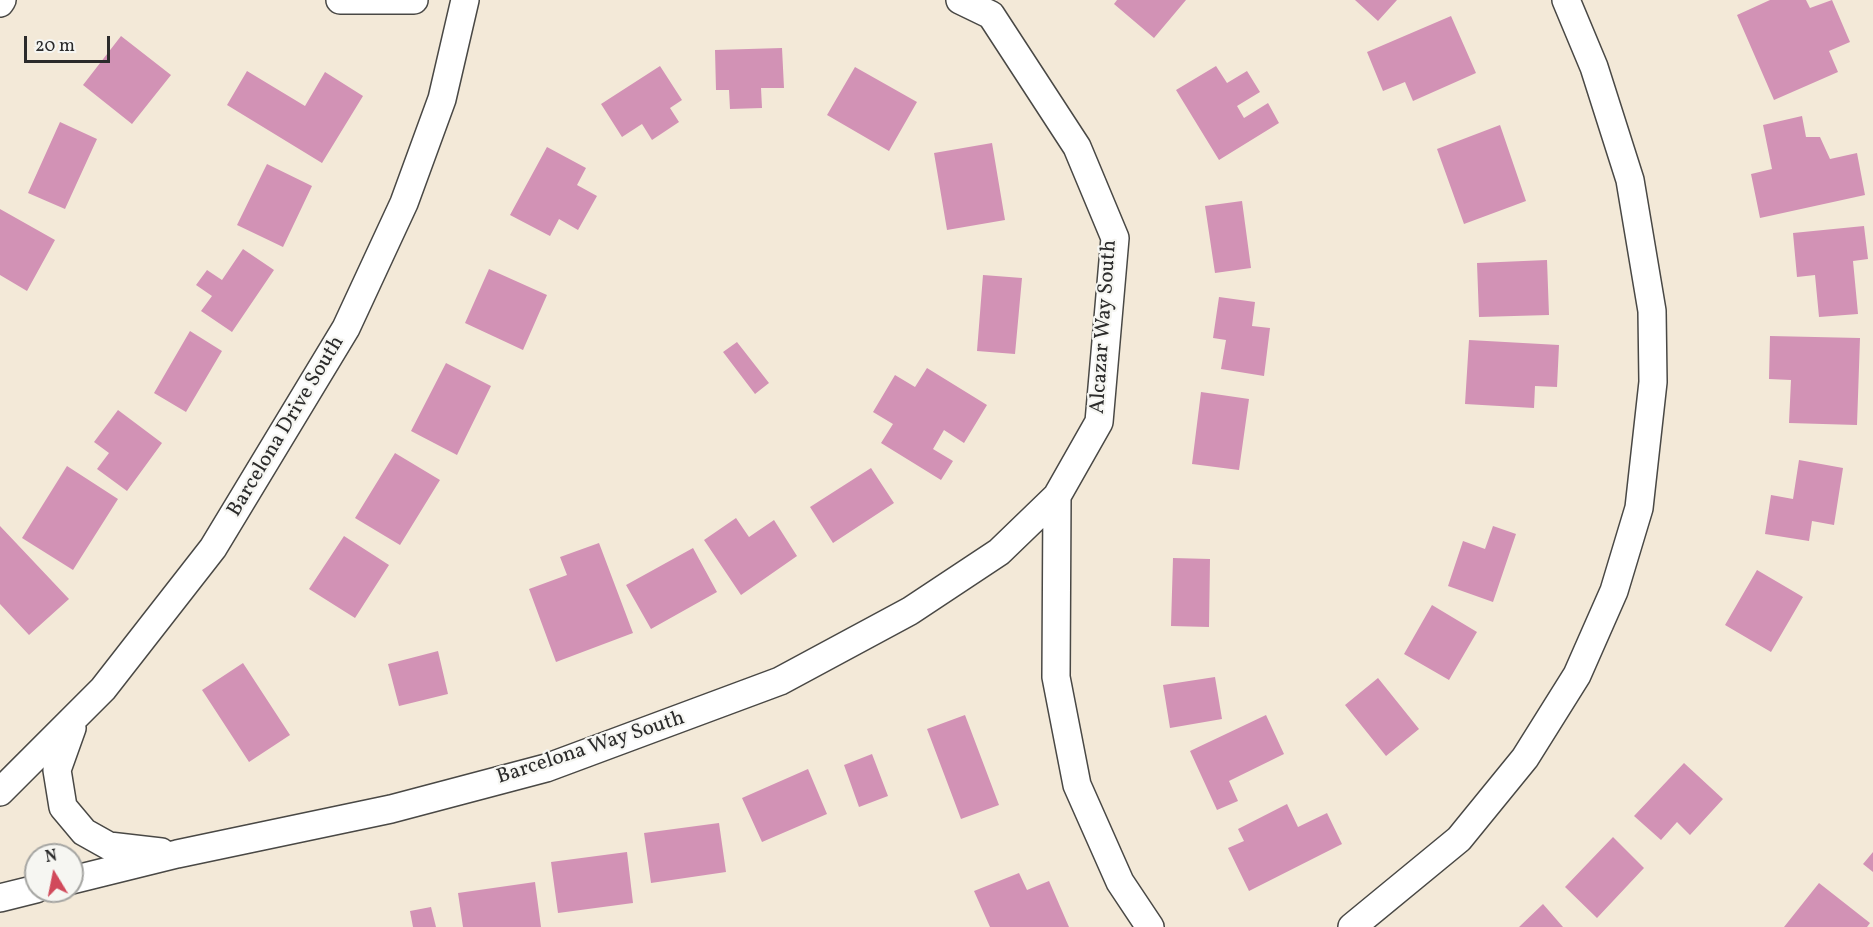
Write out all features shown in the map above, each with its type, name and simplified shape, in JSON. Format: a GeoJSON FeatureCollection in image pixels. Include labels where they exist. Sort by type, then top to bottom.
{"type":"FeatureCollection","features":[{"type":"Feature","properties":{"kind":"street"},"geometry":{"type":"LineString","coordinates":[[340,0],[414,0]]}},
{"type":"Feature","properties":{"kind":"street","name":"Barcelona Drive South"},"geometry":{"type":"LineString","coordinates":[[0,792],[103,689],[213,548],[346,328],[404,203],[442,99],[465,0]]}},
{"type":"Feature","properties":{"kind":"street","name":"Alcazar Way South"},"geometry":{"type":"LineString","coordinates":[[960,0],[996,7],[1077,147],[1115,238],[1099,422],[1057,496],[1056,677],[1077,785],[1120,882],[1150,927]]}},
{"type":"Feature","properties":{"kind":"street"},"geometry":{"type":"LineString","coordinates":[[1352,927],[1459,839],[1525,758],[1577,675],[1614,591],[1639,508],[1653,382],[1652,311],[1630,180],[1594,67],[1566,0]]}},
{"type":"Feature","properties":{"kind":"street","name":"Barcelona Way South"},"geometry":{"type":"LineString","coordinates":[[84,877],[177,854],[391,809],[546,768],[780,681],[910,611],[999,552],[1057,496]]}},
{"type":"Feature","properties":{"kind":"street"},"geometry":{"type":"LineString","coordinates":[[76,716],[57,770],[63,807],[84,832],[109,846],[177,854]]}},
{"type":"Feature","properties":{"kind":"street"},"geometry":{"type":"LineString","coordinates":[[0,898],[24,892]]}},
{"type":"Feature","properties":{"kind":"building"},"geometry":{"type":"Polygon","coordinates":[[[1117,0],[1186,0],[1154,38],[1114,4],[1117,0]]]}},
{"type":"Feature","properties":{"kind":"building"},"geometry":{"type":"Polygon","coordinates":[[[1355,0],[1397,0],[1378,21],[1355,0]]]}},
{"type":"Feature","properties":{"kind":"building"},"geometry":{"type":"Polygon","coordinates":[[[1770,0],[1806,0],[1810,8],[1832,0],[1850,42],[1829,51],[1838,72],[1774,100],[1737,15],[1770,0]]]}},
{"type":"Feature","properties":{"kind":"building"},"geometry":{"type":"Polygon","coordinates":[[[1451,16],[1476,73],[1413,101],[1405,82],[1383,91],[1367,52],[1451,16]]]}},
{"type":"Feature","properties":{"kind":"building"},"geometry":{"type":"Polygon","coordinates":[[[121,36],[171,75],[132,124],[83,85],[121,36]]]}},
{"type":"Feature","properties":{"kind":"building"},"geometry":{"type":"Polygon","coordinates":[[[782,48],[784,88],[761,88],[762,108],[730,109],[729,90],[716,90],[715,50],[782,48]]]}},
{"type":"Feature","properties":{"kind":"building"},"geometry":{"type":"Polygon","coordinates":[[[660,66],[682,100],[670,108],[679,122],[652,140],[642,124],[622,137],[601,104],[660,66]]]}},
{"type":"Feature","properties":{"kind":"building"},"geometry":{"type":"Polygon","coordinates":[[[1216,66],[1227,83],[1247,71],[1260,92],[1237,106],[1244,118],[1268,103],[1279,123],[1219,160],[1176,90],[1216,66]]]}},
{"type":"Feature","properties":{"kind":"building"},"geometry":{"type":"Polygon","coordinates":[[[855,67],[917,102],[889,151],[827,115],[855,67]]]}},
{"type":"Feature","properties":{"kind":"building"},"geometry":{"type":"Polygon","coordinates":[[[247,71],[305,106],[325,72],[363,96],[322,163],[227,105],[247,71]]]}},
{"type":"Feature","properties":{"kind":"building"},"geometry":{"type":"Polygon","coordinates":[[[1802,116],[1806,137],[1820,137],[1830,159],[1857,153],[1865,195],[1760,218],[1751,174],[1772,169],[1763,125],[1802,116]]]}},
{"type":"Feature","properties":{"kind":"building"},"geometry":{"type":"Polygon","coordinates":[[[60,122],[97,139],[65,209],[28,193],[60,122]]]}},
{"type":"Feature","properties":{"kind":"building"},"geometry":{"type":"Polygon","coordinates":[[[1500,125],[1526,201],[1464,224],[1437,149],[1500,125]]]}},
{"type":"Feature","properties":{"kind":"building"},"geometry":{"type":"Polygon","coordinates":[[[992,143],[1005,220],[947,230],[934,153],[992,143]]]}},
{"type":"Feature","properties":{"kind":"building"},"geometry":{"type":"Polygon","coordinates":[[[547,147],[586,168],[577,185],[597,196],[578,230],[559,219],[550,236],[510,215],[547,147]]]}},
{"type":"Feature","properties":{"kind":"building"},"geometry":{"type":"Polygon","coordinates":[[[267,164],[312,186],[283,247],[237,225],[267,164]]]}},
{"type":"Feature","properties":{"kind":"building"},"geometry":{"type":"Polygon","coordinates":[[[1242,201],[1251,268],[1215,273],[1205,206],[1242,201]]]}},
{"type":"Feature","properties":{"kind":"building"},"geometry":{"type":"Polygon","coordinates":[[[0,209],[55,240],[27,291],[0,275],[0,209]]]}},
{"type":"Feature","properties":{"kind":"building"},"geometry":{"type":"Polygon","coordinates":[[[1864,226],[1868,259],[1853,261],[1858,314],[1819,317],[1815,275],[1797,277],[1793,233],[1864,226]]]}},
{"type":"Feature","properties":{"kind":"building"},"geometry":{"type":"Polygon","coordinates":[[[243,249],[274,270],[232,332],[201,311],[212,296],[196,285],[207,270],[222,280],[243,249]]]}},
{"type":"Feature","properties":{"kind":"building"},"geometry":{"type":"Polygon","coordinates":[[[1547,260],[1549,315],[1479,317],[1477,263],[1547,260]]]}},
{"type":"Feature","properties":{"kind":"building"},"geometry":{"type":"Polygon","coordinates":[[[489,269],[547,295],[523,350],[465,323],[489,269]]]}},
{"type":"Feature","properties":{"kind":"building"},"geometry":{"type":"Polygon","coordinates":[[[983,275],[1022,278],[1015,354],[977,351],[983,275]]]}},
{"type":"Feature","properties":{"kind":"building"},"geometry":{"type":"Polygon","coordinates":[[[1219,297],[1255,302],[1252,326],[1270,328],[1264,376],[1221,369],[1226,340],[1213,338],[1219,297]]]}},
{"type":"Feature","properties":{"kind":"building"},"geometry":{"type":"Polygon","coordinates":[[[190,331],[222,351],[186,412],[154,393],[190,331]]]}},
{"type":"Feature","properties":{"kind":"building"},"geometry":{"type":"Polygon","coordinates":[[[1770,336],[1860,338],[1857,425],[1789,423],[1791,380],[1769,379],[1770,336]]]}},
{"type":"Feature","properties":{"kind":"building"},"geometry":{"type":"Polygon","coordinates":[[[1469,340],[1559,345],[1557,387],[1535,386],[1534,408],[1465,404],[1469,340]]]}},
{"type":"Feature","properties":{"kind":"building"},"geometry":{"type":"Polygon","coordinates":[[[737,342],[769,383],[755,394],[723,352],[737,342]]]}},
{"type":"Feature","properties":{"kind":"building"},"geometry":{"type":"Polygon","coordinates":[[[446,363],[491,386],[457,455],[411,431],[446,363]]]}},
{"type":"Feature","properties":{"kind":"building"},"geometry":{"type":"Polygon","coordinates":[[[927,368],[987,405],[964,443],[944,430],[933,449],[953,461],[941,480],[881,443],[893,424],[873,412],[895,375],[915,387],[927,368]]]}},
{"type":"Feature","properties":{"kind":"building"},"geometry":{"type":"Polygon","coordinates":[[[1201,392],[1249,399],[1239,470],[1192,464],[1201,392]]]}},
{"type":"Feature","properties":{"kind":"building"},"geometry":{"type":"Polygon","coordinates":[[[118,410],[162,443],[127,491],[97,469],[109,453],[94,442],[118,410]]]}},
{"type":"Feature","properties":{"kind":"building"},"geometry":{"type":"Polygon","coordinates":[[[395,453],[440,480],[400,545],[355,518],[395,453]]]}},
{"type":"Feature","properties":{"kind":"building"},"geometry":{"type":"Polygon","coordinates":[[[1799,460],[1843,468],[1834,525],[1812,521],[1809,541],[1765,534],[1771,495],[1793,499],[1799,460]]]}},
{"type":"Feature","properties":{"kind":"building"},"geometry":{"type":"Polygon","coordinates":[[[67,466],[118,499],[73,570],[22,538],[67,466]]]}},
{"type":"Feature","properties":{"kind":"building"},"geometry":{"type":"Polygon","coordinates":[[[871,468],[894,503],[833,543],[810,507],[871,468]]]}},
{"type":"Feature","properties":{"kind":"building"},"geometry":{"type":"Polygon","coordinates":[[[736,518],[749,537],[774,520],[797,556],[741,595],[704,540],[736,518]]]}},
{"type":"Feature","properties":{"kind":"building"},"geometry":{"type":"Polygon","coordinates":[[[0,526],[69,599],[29,635],[0,604],[0,526]]]}},
{"type":"Feature","properties":{"kind":"building"},"geometry":{"type":"Polygon","coordinates":[[[1493,526],[1516,534],[1493,602],[1448,586],[1463,541],[1485,549],[1493,526]]]}},
{"type":"Feature","properties":{"kind":"building"},"geometry":{"type":"Polygon","coordinates":[[[344,536],[389,565],[355,618],[309,589],[344,536]]]}},
{"type":"Feature","properties":{"kind":"building"},"geometry":{"type":"Polygon","coordinates":[[[599,543],[633,633],[556,662],[529,589],[567,575],[560,557],[599,543]]]}},
{"type":"Feature","properties":{"kind":"building"},"geometry":{"type":"Polygon","coordinates":[[[693,548],[717,592],[651,629],[626,585],[693,548]]]}},
{"type":"Feature","properties":{"kind":"building"},"geometry":{"type":"Polygon","coordinates":[[[1173,558],[1210,559],[1209,627],[1171,626],[1173,558]]]}},
{"type":"Feature","properties":{"kind":"building"},"geometry":{"type":"Polygon","coordinates":[[[1757,570],[1803,597],[1771,652],[1725,625],[1757,570]]]}},
{"type":"Feature","properties":{"kind":"building"},"geometry":{"type":"Polygon","coordinates":[[[1432,605],[1477,632],[1449,680],[1404,654],[1432,605]]]}},
{"type":"Feature","properties":{"kind":"building"},"geometry":{"type":"Polygon","coordinates":[[[438,651],[448,694],[399,706],[388,664],[438,651]]]}},
{"type":"Feature","properties":{"kind":"building"},"geometry":{"type":"Polygon","coordinates":[[[243,663],[290,735],[249,762],[202,690],[243,663]]]}},
{"type":"Feature","properties":{"kind":"building"},"geometry":{"type":"Polygon","coordinates":[[[1215,677],[1222,719],[1170,728],[1163,685],[1215,677]]]}},
{"type":"Feature","properties":{"kind":"building"},"geometry":{"type":"Polygon","coordinates":[[[1378,678],[1419,729],[1386,756],[1345,705],[1378,678]]]}},
{"type":"Feature","properties":{"kind":"building"},"geometry":{"type":"Polygon","coordinates":[[[965,715],[999,805],[961,819],[927,729],[965,715]]]}},
{"type":"Feature","properties":{"kind":"building"},"geometry":{"type":"Polygon","coordinates":[[[1266,715],[1284,754],[1229,781],[1238,801],[1217,810],[1190,751],[1266,715]]]}},
{"type":"Feature","properties":{"kind":"building"},"geometry":{"type":"Polygon","coordinates":[[[872,754],[888,796],[859,807],[844,765],[872,754]]]}},
{"type":"Feature","properties":{"kind":"building"},"geometry":{"type":"Polygon","coordinates":[[[1684,763],[1723,799],[1690,835],[1677,822],[1661,840],[1634,816],[1684,763]]]}},
{"type":"Feature","properties":{"kind":"building"},"geometry":{"type":"Polygon","coordinates":[[[808,769],[827,814],[762,842],[742,798],[808,769]]]}},
{"type":"Feature","properties":{"kind":"building"},"geometry":{"type":"Polygon","coordinates":[[[1287,804],[1298,827],[1327,813],[1342,844],[1249,891],[1228,848],[1244,841],[1238,829],[1287,804]]]}},
{"type":"Feature","properties":{"kind":"building"},"geometry":{"type":"Polygon","coordinates":[[[719,823],[726,872],[651,883],[644,833],[719,823]]]}},
{"type":"Feature","properties":{"kind":"building"},"geometry":{"type":"Polygon","coordinates":[[[1613,837],[1644,868],[1597,918],[1565,887],[1613,837]]]}},
{"type":"Feature","properties":{"kind":"building"},"geometry":{"type":"Polygon","coordinates":[[[627,852],[633,903],[558,913],[551,862],[627,852]]]}},
{"type":"Feature","properties":{"kind":"building"},"geometry":{"type":"Polygon","coordinates":[[[1873,852],[1873,872],[1863,864],[1873,852]]]}},
{"type":"Feature","properties":{"kind":"building"},"geometry":{"type":"Polygon","coordinates":[[[1019,873],[1027,890],[1049,881],[1069,927],[990,927],[974,891],[1019,873]]]}},
{"type":"Feature","properties":{"kind":"building"},"geometry":{"type":"Polygon","coordinates":[[[535,882],[541,927],[463,927],[458,893],[535,882]]]}},
{"type":"Feature","properties":{"kind":"building"},"geometry":{"type":"Polygon","coordinates":[[[1819,883],[1870,923],[1867,927],[1784,927],[1819,883]]]}},
{"type":"Feature","properties":{"kind":"building"},"geometry":{"type":"Polygon","coordinates":[[[1543,904],[1563,927],[1519,927],[1543,904]]]}},
{"type":"Feature","properties":{"kind":"building"},"geometry":{"type":"Polygon","coordinates":[[[431,907],[436,927],[413,927],[410,911],[431,907]]]}}]}
